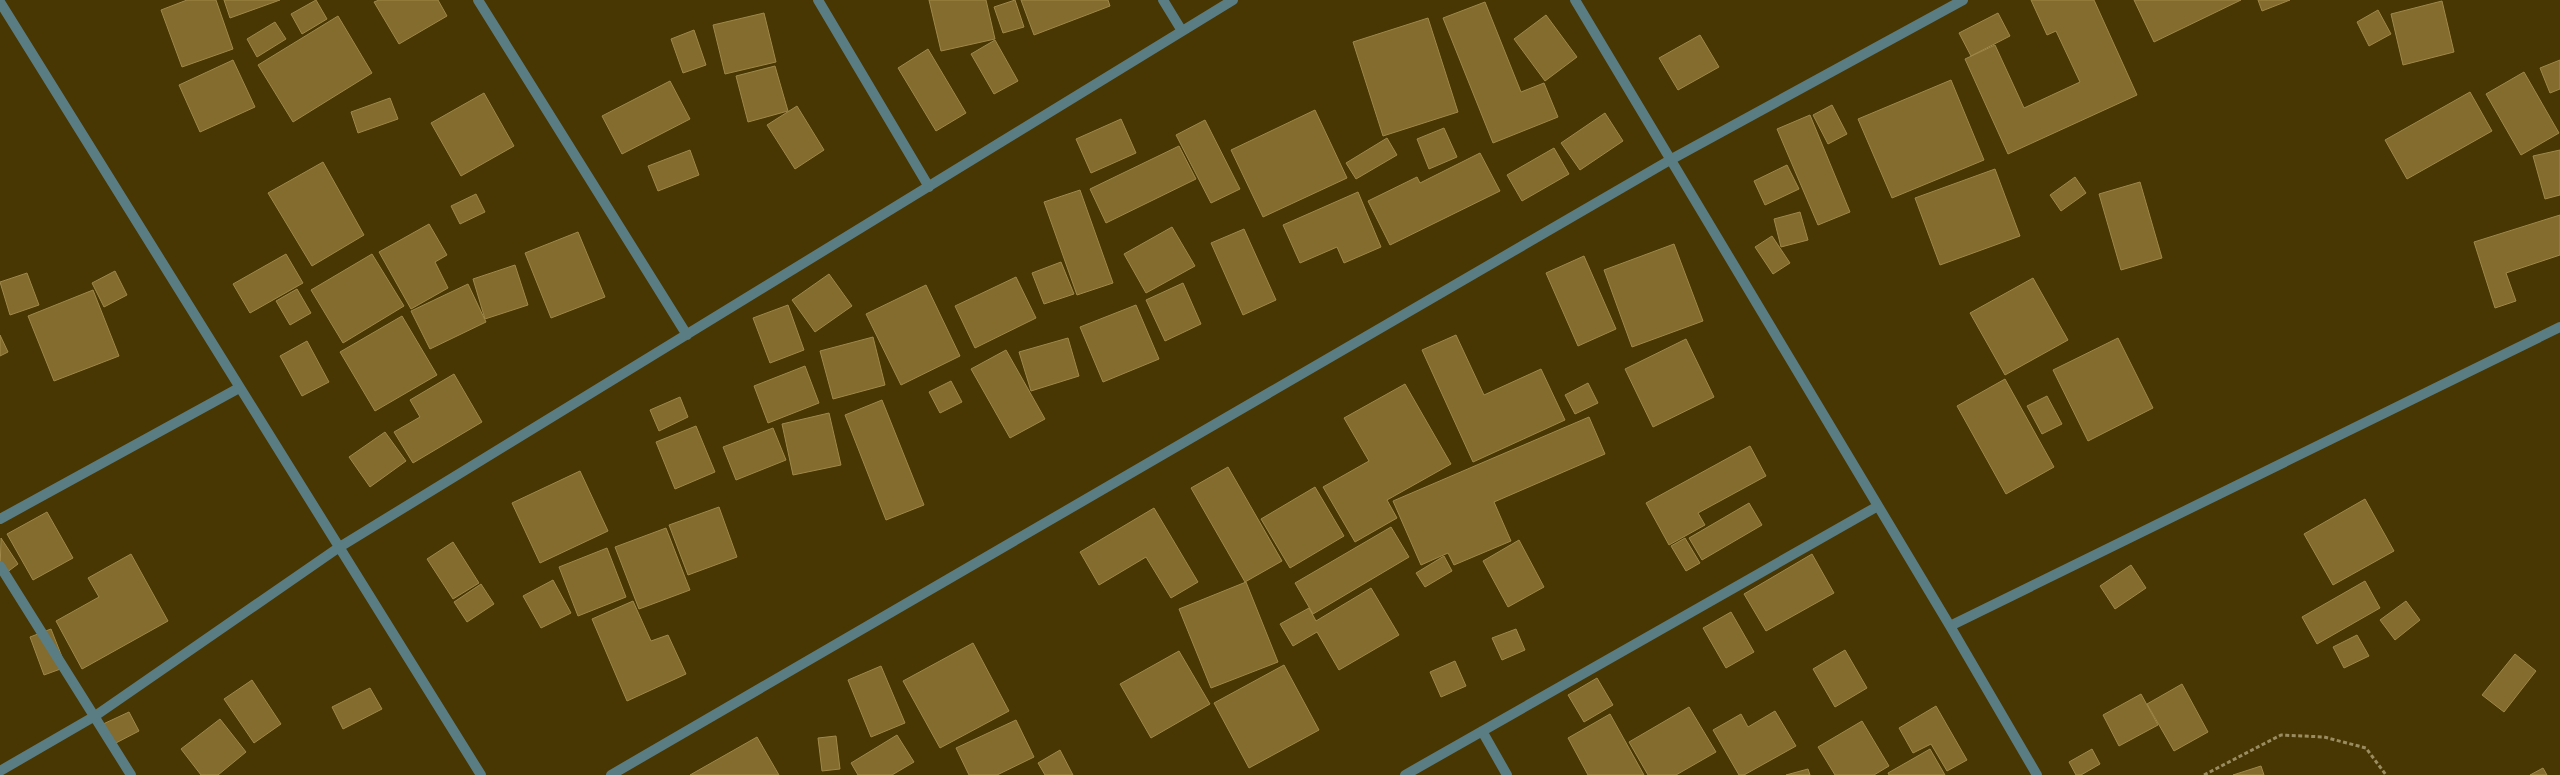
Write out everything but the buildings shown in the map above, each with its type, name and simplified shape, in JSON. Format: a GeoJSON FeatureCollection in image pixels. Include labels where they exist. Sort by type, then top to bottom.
{"type":"FeatureCollection","features":[{"type":"Feature","properties":{"kind":"street"},"geometry":{"type":"LineString","coordinates":[[478,0],[687,335]]}},
{"type":"Feature","properties":{"kind":"street"},"geometry":{"type":"LineString","coordinates":[[818,0],[929,187]]}},
{"type":"Feature","properties":{"kind":"street"},"geometry":{"type":"LineString","coordinates":[[1163,0],[1182,32]]}},
{"type":"Feature","properties":{"kind":"street"},"geometry":{"type":"LineString","coordinates":[[0,771],[95,716],[338,548],[1233,0]]}},
{"type":"Feature","properties":{"kind":"street"},"geometry":{"type":"LineString","coordinates":[[1575,0],[1950,626],[2036,775]]}},
{"type":"Feature","properties":{"kind":"street"},"geometry":{"type":"LineString","coordinates":[[611,775],[1670,160],[1963,0]]}},
{"type":"Feature","properties":{"kind":"street"},"geometry":{"type":"LineString","coordinates":[[0,2],[481,775]]}},
{"type":"Feature","properties":{"kind":"street"},"geometry":{"type":"LineString","coordinates":[[1950,626],[2560,327]]}},
{"type":"Feature","properties":{"kind":"street"},"geometry":{"type":"LineString","coordinates":[[0,518],[239,388]]}},
{"type":"Feature","properties":{"kind":"street"},"geometry":{"type":"LineString","coordinates":[[1406,775],[1878,506]]}},
{"type":"Feature","properties":{"kind":"street"},"geometry":{"type":"LineString","coordinates":[[0,566],[131,775]]}},
{"type":"Feature","properties":{"kind":"street"},"geometry":{"type":"LineString","coordinates":[[1482,731],[1507,775]]}},
{"type":"Feature","properties":{"kind":"path"},"geometry":{"type":"LineString","coordinates":[[2204,775],[2281,735],[2324,737],[2366,748],[2386,775]]}}]}
